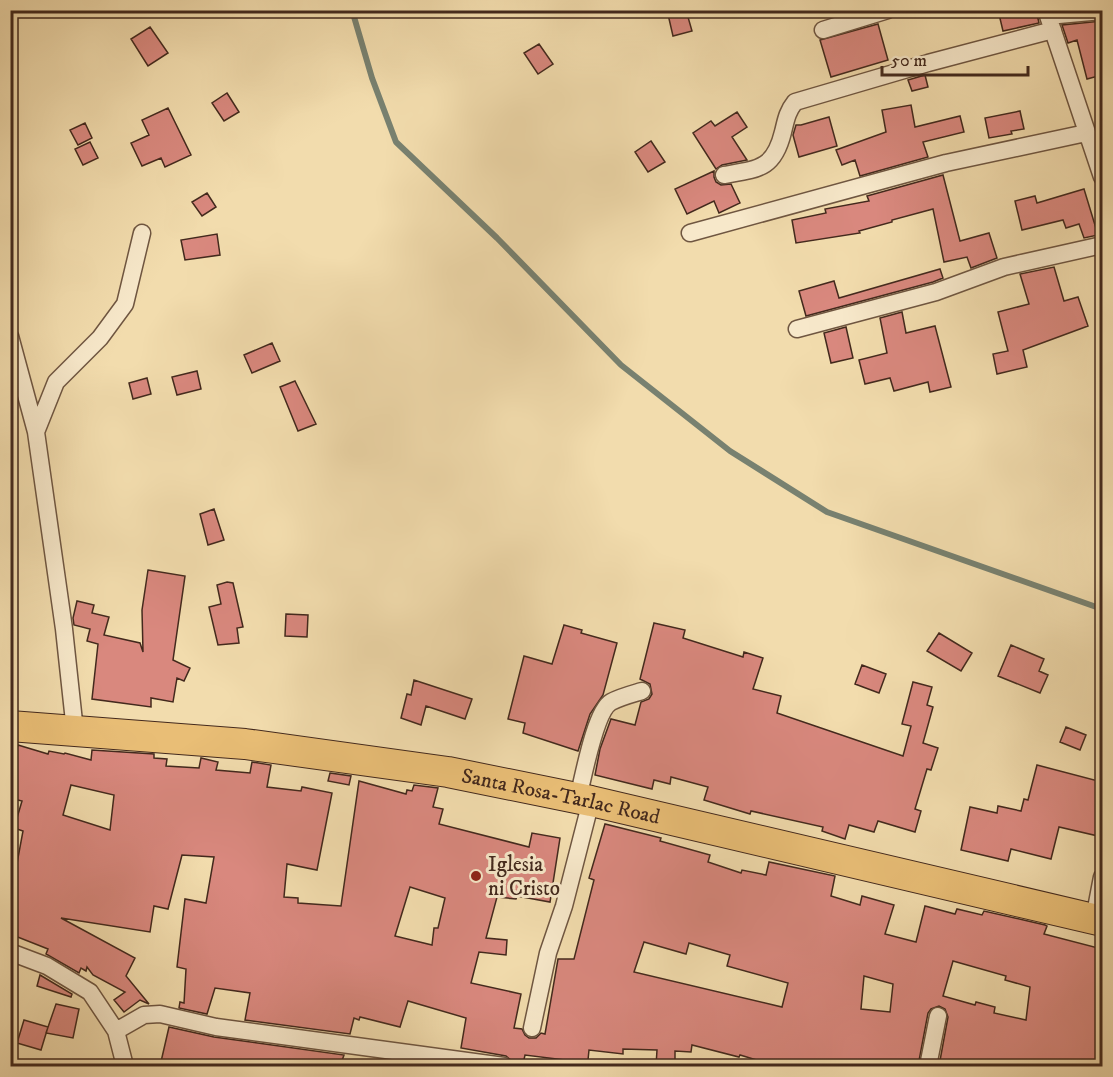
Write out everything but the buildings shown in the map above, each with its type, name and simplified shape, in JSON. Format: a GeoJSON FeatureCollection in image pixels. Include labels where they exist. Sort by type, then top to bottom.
{"type":"FeatureCollection","features":[{"type":"Feature","properties":{"kind":"highway","name":"Santa Rosa-Tarlac Road"},"geometry":{"type":"LineString","coordinates":[[10,726],[245,744],[448,772],[584,800],[1098,920]]}},
{"type":"Feature","properties":{"kind":"street"},"geometry":{"type":"LineString","coordinates":[[823,30],[888,10]]}},
{"type":"Feature","properties":{"kind":"street"},"geometry":{"type":"LineString","coordinates":[[724,175],[767,165],[778,150],[787,112],[795,102],[928,63],[1049,19],[1102,11]]}},
{"type":"Feature","properties":{"kind":"street"},"geometry":{"type":"LineString","coordinates":[[1049,19],[1102,177]]}},
{"type":"Feature","properties":{"kind":"street"},"geometry":{"type":"LineString","coordinates":[[690,233],[946,163],[1086,133]]}},
{"type":"Feature","properties":{"kind":"street"},"geometry":{"type":"LineString","coordinates":[[36,432],[56,382],[100,338],[125,304],[142,233]]}},
{"type":"Feature","properties":{"kind":"street"},"geometry":{"type":"LineString","coordinates":[[797,329],[936,292],[977,275],[1004,267],[1102,245]]}},
{"type":"Feature","properties":{"kind":"street"},"geometry":{"type":"LineString","coordinates":[[10,336],[36,432],[75,731]]}},
{"type":"Feature","properties":{"kind":"street"},"geometry":{"type":"LineString","coordinates":[[532,1028],[548,953],[564,906],[584,800],[592,741],[602,712],[609,703],[642,691]]}},
{"type":"Feature","properties":{"kind":"street"},"geometry":{"type":"LineString","coordinates":[[1098,920],[1102,878]]}},
{"type":"Feature","properties":{"kind":"street"},"geometry":{"type":"LineString","coordinates":[[10,952],[47,966],[90,992],[116,1031],[125,1066]]}},
{"type":"Feature","properties":{"kind":"street"},"geometry":{"type":"LineString","coordinates":[[116,1031],[144,1015],[160,1014],[216,1027],[504,1066]]}},
{"type":"Feature","properties":{"kind":"street"},"geometry":{"type":"LineString","coordinates":[[928,1066],[938,1016]]}},
{"type":"Feature","properties":{"kind":"waterway"},"geometry":{"type":"LineString","coordinates":[[352,10],[372,78],[396,142],[497,238],[621,365],[730,451],[827,512],[1102,609]]}},
{"type":"Feature","properties":{"kind":"place","name":"Iglesia ni Cristo"},"geometry":{"type":"Point","coordinates":[476,876]}}]}
